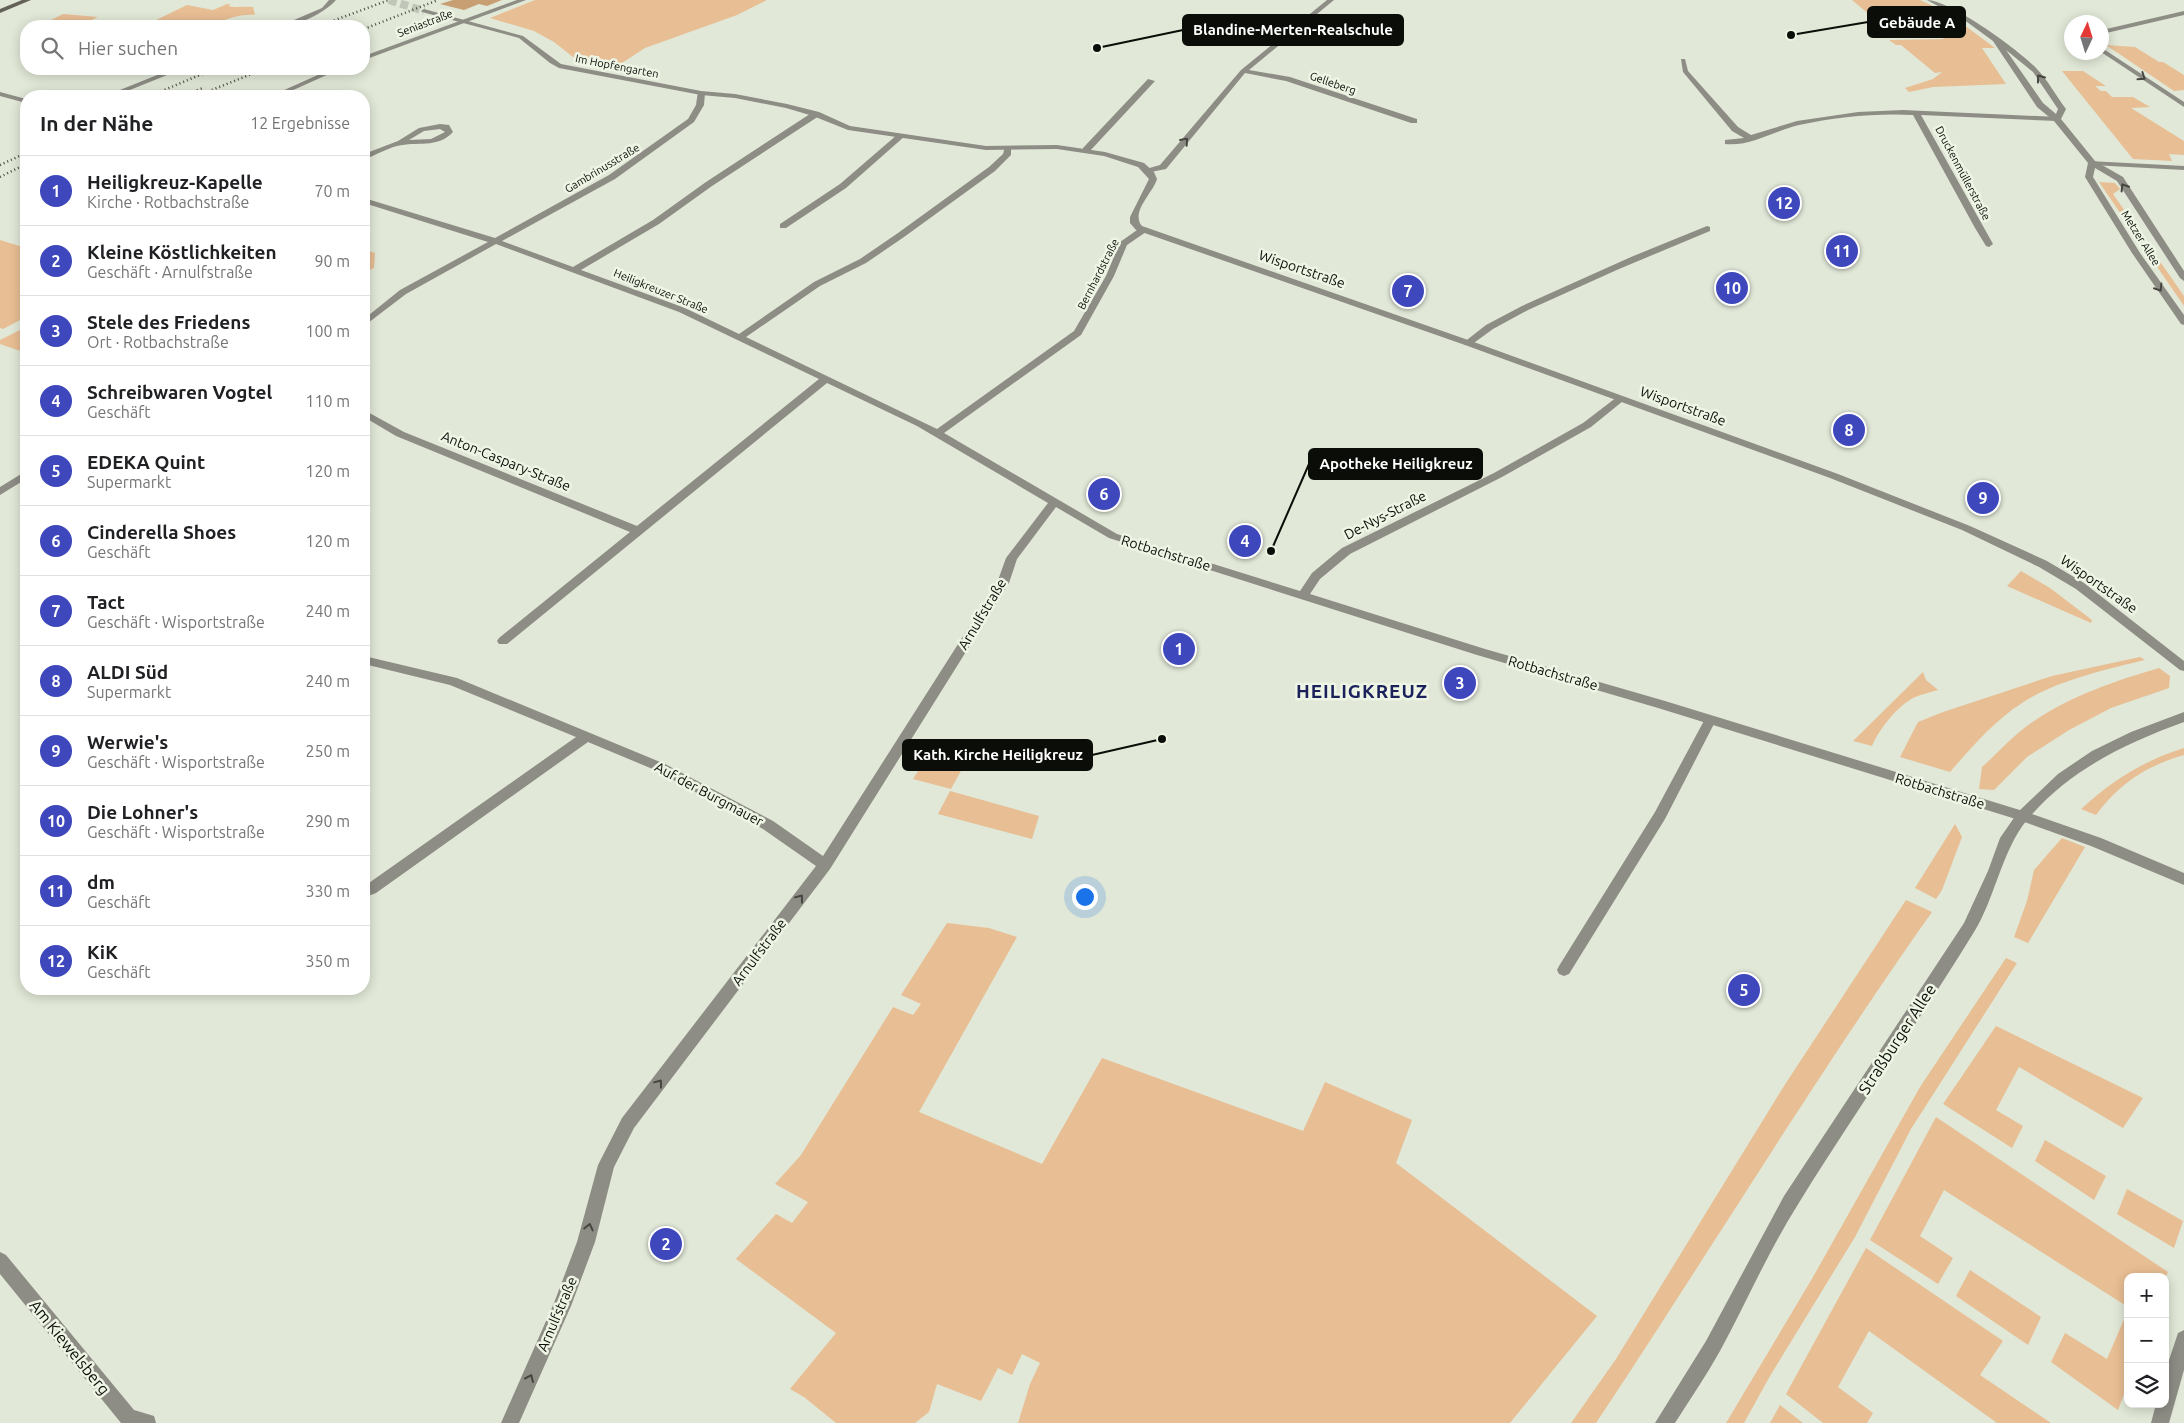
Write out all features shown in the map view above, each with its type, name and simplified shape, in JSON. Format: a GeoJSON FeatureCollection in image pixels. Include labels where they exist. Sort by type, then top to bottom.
{"type":"FeatureCollection","features":[{"type":"Feature","properties":{"kind":"main road"},"geometry":{"type":"LineString","coordinates":[[0,11],[28,0]]}},
{"type":"Feature","properties":{"kind":"street"},"geometry":{"type":"LineString","coordinates":[[298,20],[324,10],[333,0]]}},
{"type":"Feature","properties":{"kind":"street","name":"Seniastraße"},"geometry":{"type":"LineString","coordinates":[[370,56],[523,0]]}},
{"type":"Feature","properties":{"kind":"street"},"geometry":{"type":"LineString","coordinates":[[1143,230],[1136,226],[1133,218],[1153,181],[1149,171],[1163,167],[1243,71],[1331,0]]}},
{"type":"Feature","properties":{"kind":"street","name":"Metzer Allee"},"geometry":{"type":"LineString","coordinates":[[1930,0],[1962,17],[1995,39],[2020,57],[2035,71],[2062,109],[2057,119]]}},
{"type":"Feature","properties":{"kind":"street","name":"Im Hopfengarten"},"geometry":{"type":"LineString","coordinates":[[424,11],[521,37],[559,66],[701,93],[735,96],[816,114],[848,128],[977,148],[1058,147],[1086,150],[1128,160],[1149,171]]}},
{"type":"Feature","properties":{"kind":"street"},"geometry":{"type":"LineString","coordinates":[[2109,30],[2184,13]]}},
{"type":"Feature","properties":{"kind":"street","name":"Metzer Allee"},"geometry":{"type":"LineString","coordinates":[[1995,39],[2040,105],[2057,119],[2092,163],[2120,180],[2184,278]]}},
{"type":"Feature","properties":{"kind":"street"},"geometry":{"type":"LineString","coordinates":[[2109,55],[2184,104]]}},
{"type":"Feature","properties":{"kind":"street"},"geometry":{"type":"LineString","coordinates":[[1683,60],[1685,71],[1735,129],[1750,138]]}},
{"type":"Feature","properties":{"kind":"street","name":"Gelleberg"},"geometry":{"type":"LineString","coordinates":[[1243,71],[1287,79],[1414,122]]}},
{"type":"Feature","properties":{"kind":"street"},"geometry":{"type":"LineString","coordinates":[[124,90],[163,75]]}},
{"type":"Feature","properties":{"kind":"street"},"geometry":{"type":"LineString","coordinates":[[289,90],[322,75]]}},
{"type":"Feature","properties":{"kind":"street"},"geometry":{"type":"LineString","coordinates":[[1086,150],[1151,81]]}},
{"type":"Feature","properties":{"kind":"street","name":"Gambrinusstraße"},"geometry":{"type":"LineString","coordinates":[[495,241],[612,177],[644,156],[691,120],[700,105],[701,93]]}},
{"type":"Feature","properties":{"kind":"street"},"geometry":{"type":"LineString","coordinates":[[0,94],[20,99]]}},
{"type":"Feature","properties":{"kind":"street","name":"Druckenmüllerstraße"},"geometry":{"type":"LineString","coordinates":[[1728,142],[1750,138],[1797,123],[1866,114],[1916,113],[2057,119]]}},
{"type":"Feature","properties":{"kind":"street","name":"Druckenmüllerstraße"},"geometry":{"type":"LineString","coordinates":[[1916,113],[1936,143],[1974,219],[1989,244]]}},
{"type":"Feature","properties":{"kind":"street"},"geometry":{"type":"LineString","coordinates":[[576,270],[656,222],[709,184],[816,114]]}},
{"type":"Feature","properties":{"kind":"street"},"geometry":{"type":"LineString","coordinates":[[370,155],[400,143],[429,126],[446,127],[450,132],[442,139],[426,144],[400,143]]}},
{"type":"Feature","properties":{"kind":"street"},"geometry":{"type":"LineString","coordinates":[[784,226],[844,186],[902,136]]}},
{"type":"Feature","properties":{"kind":"street"},"geometry":{"type":"LineString","coordinates":[[739,338],[817,284],[863,261],[901,235],[992,169],[1007,155],[1008,148]]}},
{"type":"Feature","properties":{"kind":"street"},"geometry":{"type":"LineString","coordinates":[[2092,163],[2184,168]]}},
{"type":"Feature","properties":{"kind":"street","name":"Metzer Allee"},"geometry":{"type":"LineString","coordinates":[[2092,163],[2089,177],[2136,253],[2184,322]]}},
{"type":"Feature","properties":{"kind":"street","name":"Heiligkreuzer Straße"},"geometry":{"type":"LineString","coordinates":[[370,202],[495,241],[682,310],[938,433]]}},
{"type":"Feature","properties":{"kind":"street"},"geometry":{"type":"LineString","coordinates":[[1468,343],[1486,328],[1512,314],[1637,257],[1707,229]]}},
{"type":"Feature","properties":{"kind":"street","name":"Wisportstraße"},"geometry":{"type":"LineString","coordinates":[[1143,230],[1468,343],[1907,504],[1966,528],[2043,564],[2088,592],[2184,667]]}},
{"type":"Feature","properties":{"kind":"street","name":"Bernhardstraße"},"geometry":{"type":"LineString","coordinates":[[938,433],[1078,333],[1110,276],[1123,244],[1143,230]]}},
{"type":"Feature","properties":{"kind":"street"},"geometry":{"type":"LineString","coordinates":[[370,318],[403,292],[495,241]]}},
{"type":"Feature","properties":{"kind":"street"},"geometry":{"type":"LineString","coordinates":[[502,641],[826,379]]}},
{"type":"Feature","properties":{"kind":"street","name":"De-Nys-Straße"},"geometry":{"type":"LineString","coordinates":[[1303,595],[1316,576],[1346,551],[1498,475],[1587,425],[1620,399]]}},
{"type":"Feature","properties":{"kind":"street","name":"Anton-Caspary-Straße"},"geometry":{"type":"LineString","coordinates":[[370,416],[400,434],[638,531]]}},
{"type":"Feature","properties":{"kind":"street","name":"Rotbachstraße"},"geometry":{"type":"LineString","coordinates":[[938,433],[971,455],[1112,536],[1481,652],[2023,816],[2096,842],[2184,879]]}},
{"type":"Feature","properties":{"kind":"street"},"geometry":{"type":"LineString","coordinates":[[0,492],[20,478]]}},
{"type":"Feature","properties":{"kind":"street","name":"Arnulfstraße"},"geometry":{"type":"LineString","coordinates":[[510,1423],[562,1306],[586,1242],[606,1165],[628,1123],[825,865],[1003,583],[1012,558],[1054,502]]}},
{"type":"Feature","properties":{"kind":"street","name":"Auf der Burgmauer"},"geometry":{"type":"LineString","coordinates":[[370,661],[453,681],[586,738],[660,767],[768,825],[825,865]]}},
{"type":"Feature","properties":{"kind":"street","name":"Straßburger Allee"},"geometry":{"type":"LineString","coordinates":[[1664,1423],[1712,1347],[1790,1202],[1970,926],[1995,871],[2007,838],[2023,816],[2063,776],[2097,754],[2135,735],[2184,717]]}},
{"type":"Feature","properties":{"kind":"street"},"geometry":{"type":"LineString","coordinates":[[1564,970],[1660,815],[1710,720]]}},
{"type":"Feature","properties":{"kind":"street"},"geometry":{"type":"LineString","coordinates":[[371,890],[586,738]]}},
{"type":"Feature","properties":{"kind":"street","name":"Am Kiewelsberg"},"geometry":{"type":"LineString","coordinates":[[0,1262],[124,1420],[147,1423]]}},
{"type":"Feature","properties":{"kind":"street"},"geometry":{"type":"LineString","coordinates":[[2169,1390],[2184,1338]]}},
{"type":"Feature","properties":{"kind":"street"},"geometry":{"type":"LineString","coordinates":[[2160,1423],[2164,1408]]}},
{"type":"Feature","properties":{"kind":"shaded area"},"geometry":{"type":"Polygon","coordinates":[[[453,0],[502,0],[487,6],[479,4],[464,10],[440,4],[453,0]]]}},
{"type":"Feature","properties":{"kind":"shaded area"},"geometry":{"type":"Polygon","coordinates":[[[535,0],[767,0],[737,15],[645,48],[619,65],[573,57],[554,42],[534,31],[490,18],[535,0]]]}},
{"type":"Feature","properties":{"kind":"shaded area"},"geometry":{"type":"Polygon","coordinates":[[[1852,0],[1920,0],[1948,13],[1995,48],[1982,48],[2006,84],[1933,87],[1909,92],[1905,88],[1933,79],[1942,72],[1935,73],[1901,45],[1896,45],[1889,40],[1944,39],[1925,24],[1874,26],[1869,22],[1877,21],[1852,0]]]}},
{"type":"Feature","properties":{"kind":"shaded area"},"geometry":{"type":"Polygon","coordinates":[[[231,4],[228,6],[253,7],[255,15],[244,15],[226,20],[156,20],[187,5],[213,10],[231,4]]]}},
{"type":"Feature","properties":{"kind":"shaded area"},"geometry":{"type":"Polygon","coordinates":[[[63,14],[98,17],[92,20],[51,20],[63,14]]]}},
{"type":"Feature","properties":{"kind":"shaded area"},"geometry":{"type":"Polygon","coordinates":[[[2109,45],[2135,47],[2184,75],[2184,90],[2174,91],[2109,45]]]}},
{"type":"Feature","properties":{"kind":"shaded area"},"geometry":{"type":"Polygon","coordinates":[[[2062,71],[2083,71],[2106,86],[2095,86],[2101,91],[2106,91],[2112,97],[2133,97],[2150,107],[2131,108],[2184,141],[2184,155],[2169,154],[2172,161],[2133,159],[2062,71]]]}},
{"type":"Feature","properties":{"kind":"shaded area"},"geometry":{"type":"Polygon","coordinates":[[[2099,182],[2115,183],[2120,189],[2113,194],[2184,296],[2184,306],[2099,182]]]}},
{"type":"Feature","properties":{"kind":"shaded area"},"geometry":{"type":"Polygon","coordinates":[[[0,240],[20,246],[20,320],[3,329],[0,328],[0,240]]]}},
{"type":"Feature","properties":{"kind":"shaded area"},"geometry":{"type":"Polygon","coordinates":[[[370,251],[375,253],[374,268],[370,270],[370,251]]]}},
{"type":"Feature","properties":{"kind":"shaded area"},"geometry":{"type":"Polygon","coordinates":[[[20,330],[20,351],[0,344],[0,340],[20,330]]]}},
{"type":"Feature","properties":{"kind":"shaded area"},"geometry":{"type":"Polygon","coordinates":[[[2021,571],[2050,588],[2092,620],[2091,623],[2007,586],[2021,571]]]}},
{"type":"Feature","properties":{"kind":"shaded area"},"geometry":{"type":"Polygon","coordinates":[[[2140,657],[2145,660],[2065,682],[2035,695],[2012,710],[1993,726],[1950,772],[1900,757],[1918,722],[2052,676],[2140,657]]]}},
{"type":"Feature","properties":{"kind":"shaded area"},"geometry":{"type":"Polygon","coordinates":[[[2159,668],[2170,676],[2169,688],[2111,708],[2069,730],[2027,757],[1994,790],[1979,789],[1982,767],[2034,721],[2079,696],[2159,668]]]}},
{"type":"Feature","properties":{"kind":"shaded area"},"geometry":{"type":"Polygon","coordinates":[[[1923,672],[1926,680],[1938,690],[1915,697],[1902,706],[1884,725],[1872,746],[1853,741],[1923,672]]]}},
{"type":"Feature","properties":{"kind":"shaded area"},"geometry":{"type":"Polygon","coordinates":[[[938,739],[973,749],[951,789],[913,779],[938,739]]]}},
{"type":"Feature","properties":{"kind":"shaded area"},"geometry":{"type":"Polygon","coordinates":[[[2184,748],[2184,755],[2146,770],[2124,785],[2096,815],[2081,809],[2129,772],[2155,759],[2184,748]]]}},
{"type":"Feature","properties":{"kind":"shaded area"},"geometry":{"type":"Polygon","coordinates":[[[950,791],[1039,816],[1032,839],[938,814],[950,791]]]}},
{"type":"Feature","properties":{"kind":"shaded area"},"geometry":{"type":"Polygon","coordinates":[[[1955,824],[1962,837],[1942,890],[1936,899],[1915,888],[1955,824]]]}},
{"type":"Feature","properties":{"kind":"shaded area"},"geometry":{"type":"Polygon","coordinates":[[[2062,838],[2085,847],[2028,943],[2014,937],[2027,901],[2034,870],[2062,838]]]}},
{"type":"Feature","properties":{"kind":"shaded area"},"geometry":{"type":"Polygon","coordinates":[[[1906,900],[1932,912],[1846,1038],[1596,1423],[1571,1423],[1616,1359],[1784,1086],[1906,900]]]}},
{"type":"Feature","properties":{"kind":"shaded area"},"geometry":{"type":"Polygon","coordinates":[[[947,923],[989,928],[1017,937],[919,1112],[1042,1164],[1102,1058],[1303,1131],[1325,1082],[1412,1120],[1396,1163],[1597,1316],[1510,1423],[1018,1423],[1030,1384],[1040,1363],[1022,1354],[1012,1375],[998,1368],[981,1401],[937,1384],[929,1412],[915,1423],[836,1423],[804,1397],[790,1389],[836,1333],[736,1259],[776,1214],[792,1223],[808,1202],[775,1184],[801,1155],[893,1007],[913,1015],[921,1004],[901,995],[947,923]]]}},
{"type":"Feature","properties":{"kind":"shaded area"},"geometry":{"type":"Polygon","coordinates":[[[2006,958],[2017,963],[1911,1129],[1855,1237],[1770,1376],[1744,1423],[1726,1423],[1813,1277],[1920,1087],[2006,958]]]}},
{"type":"Feature","properties":{"kind":"shaded area"},"geometry":{"type":"Polygon","coordinates":[[[1996,1026],[2143,1098],[2123,1128],[2019,1067],[1996,1110],[2023,1126],[2012,1148],[1943,1104],[1996,1026]]]}},
{"type":"Feature","properties":{"kind":"shaded area"},"geometry":{"type":"Polygon","coordinates":[[[1936,1117],[2168,1272],[2124,1273],[2124,1304],[1944,1190],[1920,1236],[1953,1258],[1938,1284],[1870,1240],[1936,1117]]]}},
{"type":"Feature","properties":{"kind":"shaded area"},"geometry":{"type":"Polygon","coordinates":[[[2045,1140],[2106,1176],[2094,1200],[2035,1161],[2045,1140]]]}},
{"type":"Feature","properties":{"kind":"shaded area"},"geometry":{"type":"Polygon","coordinates":[[[2127,1189],[2183,1221],[2174,1248],[2117,1214],[2127,1189]]]}},
{"type":"Feature","properties":{"kind":"shaded area"},"geometry":{"type":"Polygon","coordinates":[[[1866,1248],[2003,1341],[1980,1375],[2051,1423],[1997,1423],[1869,1331],[1838,1387],[1873,1413],[1867,1423],[1823,1423],[1786,1394],[1866,1248]]]}},
{"type":"Feature","properties":{"kind":"shaded area"},"geometry":{"type":"Polygon","coordinates":[[[1970,1270],[2041,1317],[2028,1345],[1956,1296],[1970,1270]]]}},
{"type":"Feature","properties":{"kind":"shaded area"},"geometry":{"type":"Polygon","coordinates":[[[2124,1319],[2124,1394],[2118,1410],[2051,1362],[2065,1333],[2107,1359],[2124,1319]]]}},
{"type":"Feature","properties":{"kind":"shaded area"},"geometry":{"type":"Polygon","coordinates":[[[1780,1405],[1803,1423],[1770,1423],[1780,1405]]]}},
{"type":"Feature","properties":{"kind":"tunnel"},"geometry":{"type":"LineString","coordinates":[[389,0],[424,11]]}},
{"type":"Feature","properties":{"kind":"railway"},"geometry":{"type":"LineString","coordinates":[[335,20],[389,0]]}},
{"type":"Feature","properties":{"kind":"railway"},"geometry":{"type":"LineString","coordinates":[[370,27],[438,0]]}},
{"type":"Feature","properties":{"kind":"railway"},"geometry":{"type":"LineString","coordinates":[[164,90],[200,75]]}},
{"type":"Feature","properties":{"kind":"railway"},"geometry":{"type":"LineString","coordinates":[[212,90],[249,75]]}},
{"type":"Feature","properties":{"kind":"railway"},"geometry":{"type":"LineString","coordinates":[[198,90],[203,88]]}},
{"type":"Feature","properties":{"kind":"railway"},"geometry":{"type":"LineString","coordinates":[[0,165],[20,156]]}},
{"type":"Feature","properties":{"kind":"railway"},"geometry":{"type":"LineString","coordinates":[[0,177],[20,167]]}},
{"type":"Feature","properties":{"kind":"place","name":"Gebäude A"},"geometry":{"type":"Point","coordinates":[1791,35]}},
{"type":"Feature","properties":{"kind":"place","name":"Blandine-Merten-Realschule"},"geometry":{"type":"Point","coordinates":[1097,48]}},
{"type":"Feature","properties":{"kind":"place","name":"KiK"},"geometry":{"type":"Point","coordinates":[1784,203]}},
{"type":"Feature","properties":{"kind":"place","name":"dm"},"geometry":{"type":"Point","coordinates":[1842,251]}},
{"type":"Feature","properties":{"kind":"place","name":"Die Lohner's"},"geometry":{"type":"Point","coordinates":[1732,288]}},
{"type":"Feature","properties":{"kind":"place","name":"Tact"},"geometry":{"type":"Point","coordinates":[1408,291]}},
{"type":"Feature","properties":{"kind":"place","name":"ALDI Süd"},"geometry":{"type":"Point","coordinates":[1849,430]}},
{"type":"Feature","properties":{"kind":"place","name":"Cinderella Shoes"},"geometry":{"type":"Point","coordinates":[1104,494]}},
{"type":"Feature","properties":{"kind":"place","name":"Werwie's"},"geometry":{"type":"Point","coordinates":[1983,498]}},
{"type":"Feature","properties":{"kind":"place","name":"Schreibwaren Vogtel"},"geometry":{"type":"Point","coordinates":[1245,541]}},
{"type":"Feature","properties":{"kind":"place","name":"Apotheke Heiligkreuz"},"geometry":{"type":"Point","coordinates":[1271,551]}},
{"type":"Feature","properties":{"kind":"place","name":"Heiligkreuz-Kapelle"},"geometry":{"type":"Point","coordinates":[1179,649]}},
{"type":"Feature","properties":{"kind":"place","name":"Stele des Friedens"},"geometry":{"type":"Point","coordinates":[1460,683]}},
{"type":"Feature","properties":{"kind":"place","name":"Kath. Kirche Heiligkreuz"},"geometry":{"type":"Point","coordinates":[1162,739]}},
{"type":"Feature","properties":{"kind":"place","name":"EDEKA Quint"},"geometry":{"type":"Point","coordinates":[1744,990]}},
{"type":"Feature","properties":{"kind":"place","name":"Kleine Köstlichkeiten"},"geometry":{"type":"Point","coordinates":[666,1244]}},
{"type":"Feature","properties":{"kind":"district","name":"HEILIGKREUZ"},"geometry":{"type":"Point","coordinates":[1362,691]}}]}
